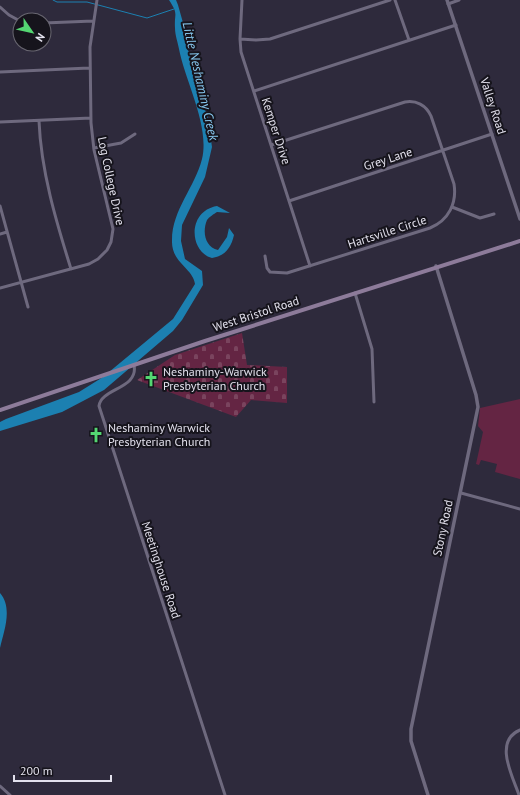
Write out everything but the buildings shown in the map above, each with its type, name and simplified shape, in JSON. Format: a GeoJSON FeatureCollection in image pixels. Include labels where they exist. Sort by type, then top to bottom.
{"type":"FeatureCollection","features":[{"type":"Feature","properties":{"kind":"main road","name":"West Bristol Road"},"geometry":{"type":"LineString","coordinates":[[0,410],[436,266],[520,241]]}},
{"type":"Feature","properties":{"kind":"street","name":"Kemper Drive"},"geometry":{"type":"LineString","coordinates":[[242,0],[240,39],[241,52],[310,266]]}},
{"type":"Feature","properties":{"kind":"street"},"geometry":{"type":"LineString","coordinates":[[240,39],[270,39],[390,0]]}},
{"type":"Feature","properties":{"kind":"street"},"geometry":{"type":"LineString","coordinates":[[395,0],[409,40]]}},
{"type":"Feature","properties":{"kind":"street"},"geometry":{"type":"LineString","coordinates":[[448,2],[459,0]]}},
{"type":"Feature","properties":{"kind":"street","name":"Log College Drive"},"geometry":{"type":"LineString","coordinates":[[0,288],[89,264],[98,259],[107,250],[112,238],[113,224],[94,148],[91,118],[89,68],[93,21],[97,1]]}},
{"type":"Feature","properties":{"kind":"street","name":"Valley Road"},"geometry":{"type":"LineString","coordinates":[[448,2],[520,219]]}},
{"type":"Feature","properties":{"kind":"street"},"geometry":{"type":"LineString","coordinates":[[0,6],[12,17]]}},
{"type":"Feature","properties":{"kind":"street"},"geometry":{"type":"LineString","coordinates":[[52,23],[93,21]]}},
{"type":"Feature","properties":{"kind":"street"},"geometry":{"type":"LineString","coordinates":[[254,91],[456,25]]}},
{"type":"Feature","properties":{"kind":"street"},"geometry":{"type":"LineString","coordinates":[[0,72],[89,68]]}},
{"type":"Feature","properties":{"kind":"street"},"geometry":{"type":"LineString","coordinates":[[271,145],[405,102],[413,101],[428,110],[455,189],[452,207],[480,218],[494,214]]}},
{"type":"Feature","properties":{"kind":"street"},"geometry":{"type":"LineString","coordinates":[[0,122],[91,118]]}},
{"type":"Feature","properties":{"kind":"street"},"geometry":{"type":"LineString","coordinates":[[39,120],[40,147],[44,171],[71,269]]}},
{"type":"Feature","properties":{"kind":"street"},"geometry":{"type":"LineString","coordinates":[[94,148],[121,143],[135,134]]}},
{"type":"Feature","properties":{"kind":"street","name":"Grey Lane"},"geometry":{"type":"LineString","coordinates":[[289,200],[492,134]]}},
{"type":"Feature","properties":{"kind":"street"},"geometry":{"type":"LineString","coordinates":[[0,206],[28,307]]}},
{"type":"Feature","properties":{"kind":"street","name":"Hartsville Circle"},"geometry":{"type":"LineString","coordinates":[[265,256],[266,268],[272,273],[288,272],[434,226],[445,218],[452,207]]}},
{"type":"Feature","properties":{"kind":"street"},"geometry":{"type":"LineString","coordinates":[[0,234],[7,232]]}},
{"type":"Feature","properties":{"kind":"street","name":"Stony Road"},"geometry":{"type":"LineString","coordinates":[[428,795],[411,741],[411,729],[461,494],[478,404],[436,266]]}},
{"type":"Feature","properties":{"kind":"street"},"geometry":{"type":"LineString","coordinates":[[355,293],[372,349],[374,402]]}},
{"type":"Feature","properties":{"kind":"street","name":"Meetinghouse Road"},"geometry":{"type":"LineString","coordinates":[[134,365],[135,371],[133,377],[103,399],[99,406],[225,795]]}},
{"type":"Feature","properties":{"kind":"street"},"geometry":{"type":"LineString","coordinates":[[461,494],[520,509]]}},
{"type":"Feature","properties":{"kind":"street"},"geometry":{"type":"LineString","coordinates":[[519,795],[506,753],[509,740],[520,730]]}},
{"type":"Feature","properties":{"kind":"street"},"geometry":{"type":"LineString","coordinates":[[0,786],[10,795]]}},
{"type":"Feature","properties":{"kind":"green space"},"geometry":{"type":"Polygon","coordinates":[[[242,333],[247,365],[287,367],[287,403],[251,400],[236,417],[137,380],[175,355],[242,333]]]}},
{"type":"Feature","properties":{"kind":"green space"},"geometry":{"type":"Polygon","coordinates":[[[520,399],[520,479],[495,472],[497,464],[481,460],[479,465],[476,464],[483,432],[478,426],[480,408],[520,399]]]}},
{"type":"Feature","properties":{"kind":"water"},"geometry":{"type":"Polygon","coordinates":[[[169,0],[176,0],[178,5],[189,44],[187,47],[200,84],[201,98],[209,121],[212,147],[205,177],[182,225],[181,241],[185,259],[202,271],[203,285],[182,320],[173,331],[104,390],[62,412],[0,431],[0,422],[79,392],[103,377],[173,319],[195,284],[193,278],[178,260],[173,248],[172,240],[176,219],[199,169],[202,159],[204,146],[203,132],[196,104],[182,62],[175,31],[175,11],[169,0]]]}},
{"type":"Feature","properties":{"kind":"water"},"geometry":{"type":"Polygon","coordinates":[[[217,206],[230,213],[217,212],[207,220],[205,234],[207,242],[210,246],[218,250],[227,237],[229,228],[234,235],[227,251],[217,257],[212,258],[204,254],[199,248],[195,232],[196,223],[200,215],[207,209],[217,206]]]}},
{"type":"Feature","properties":{"kind":"water"},"geometry":{"type":"Polygon","coordinates":[[[0,593],[4,599],[7,613],[0,648],[0,593]]]}},
{"type":"Feature","properties":{"kind":"waterway"},"geometry":{"type":"LineString","coordinates":[[53,0],[57,2],[87,2],[147,18],[174,9]]}},
{"type":"Feature","properties":{"kind":"place","name":"Neshaminy-Warwick Presbyterian Church"},"geometry":{"type":"Point","coordinates":[151,379]}},
{"type":"Feature","properties":{"kind":"place","name":"Neshaminy Warwick Presbyterian Church"},"geometry":{"type":"Point","coordinates":[96,435]}},
{"type":"Feature","properties":{"kind":"water label","name":"Little Neshaminy Creek"},"geometry":{"type":"Point","coordinates":[201,81]}}]}
